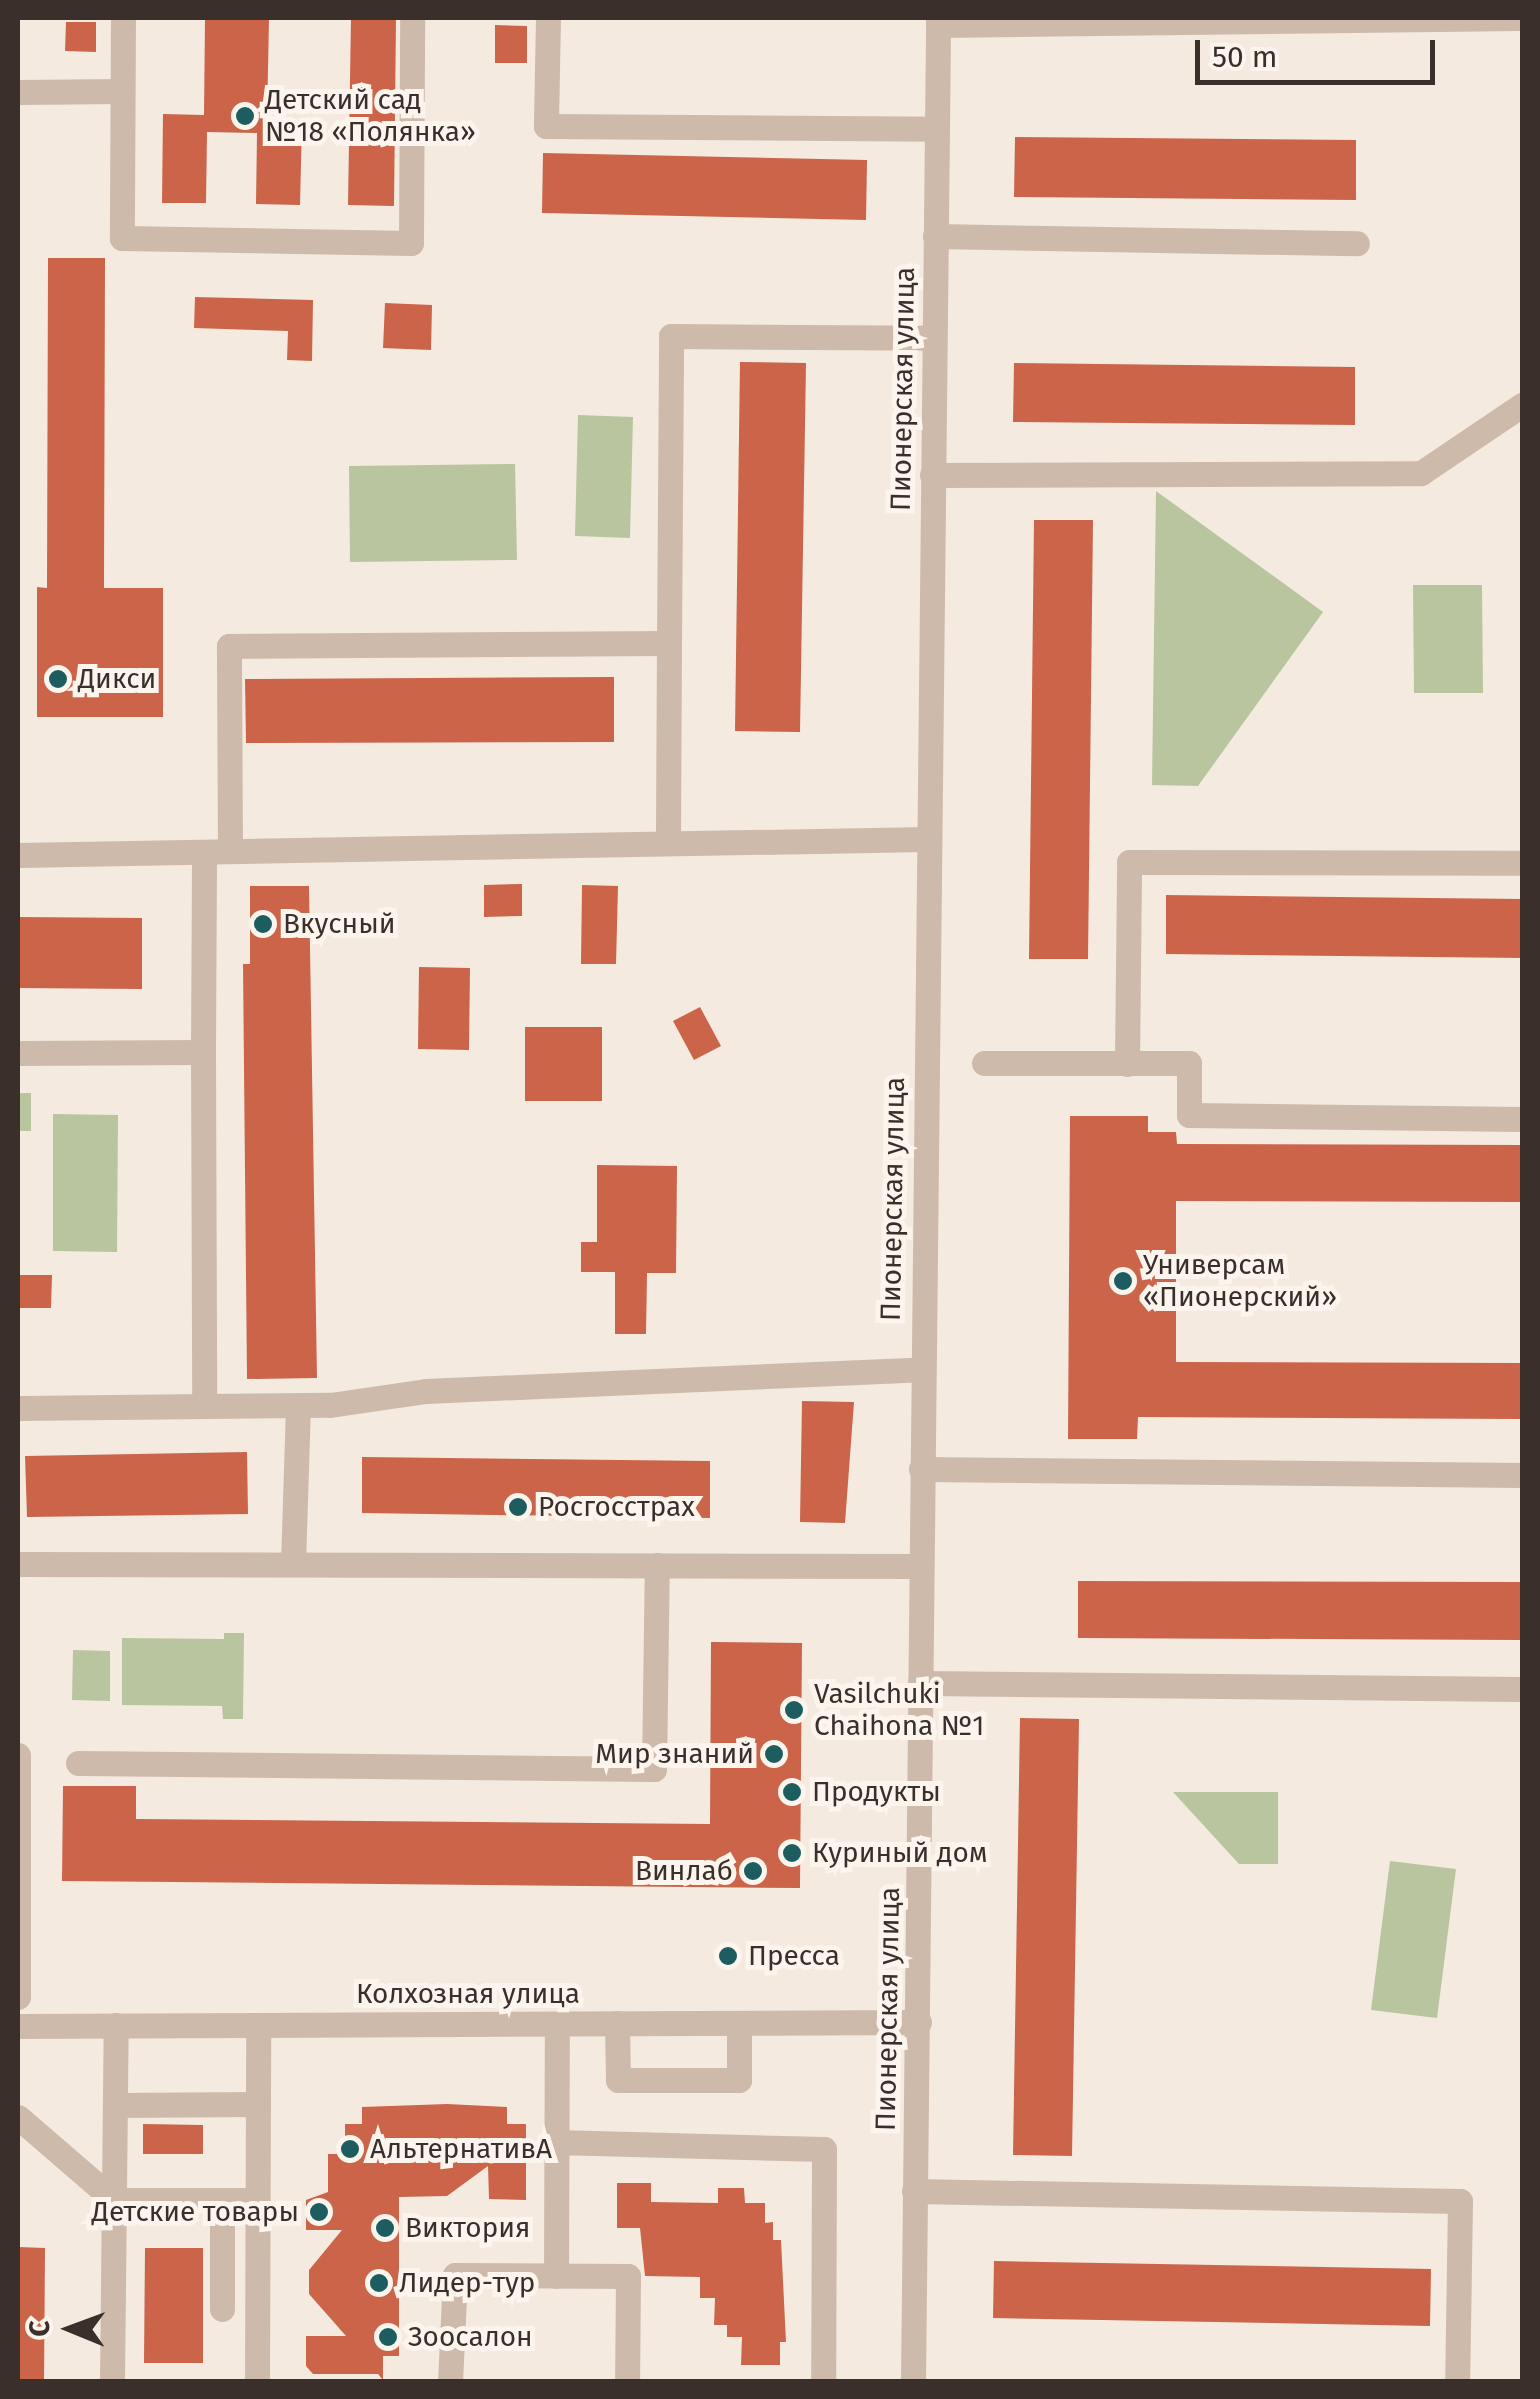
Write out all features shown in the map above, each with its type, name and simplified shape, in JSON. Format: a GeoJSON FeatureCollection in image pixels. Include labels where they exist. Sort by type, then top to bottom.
{"type":"FeatureCollection","features":[{"type":"Feature","properties":{"kind":"street"},"geometry":{"type":"LineString","coordinates":[[123,18],[122,238],[411,243],[412,18]]}},
{"type":"Feature","properties":{"kind":"street"},"geometry":{"type":"LineString","coordinates":[[548,18],[546,126],[937,130]]}},
{"type":"Feature","properties":{"kind":"street"},"geometry":{"type":"LineString","coordinates":[[938,21],[1522,18]]}},
{"type":"Feature","properties":{"kind":"street","name":"Пионерская улица"},"geometry":{"type":"LineString","coordinates":[[912,2382],[919,2022],[926,839],[938,21]]}},
{"type":"Feature","properties":{"kind":"street"},"geometry":{"type":"LineString","coordinates":[[18,92],[122,91]]}},
{"type":"Feature","properties":{"kind":"street"},"geometry":{"type":"LineString","coordinates":[[935,236],[1357,243]]}},
{"type":"Feature","properties":{"kind":"street"},"geometry":{"type":"LineString","coordinates":[[668,843],[671,336],[934,338]]}},
{"type":"Feature","properties":{"kind":"street"},"geometry":{"type":"LineString","coordinates":[[932,475],[1422,473],[1522,405]]}},
{"type":"Feature","properties":{"kind":"street"},"geometry":{"type":"LineString","coordinates":[[204,1406],[203,1052],[228,646],[669,642]]}},
{"type":"Feature","properties":{"kind":"street"},"geometry":{"type":"LineString","coordinates":[[18,855],[926,839]]}},
{"type":"Feature","properties":{"kind":"street"},"geometry":{"type":"LineString","coordinates":[[1127,1064],[1129,862],[1522,862]]}},
{"type":"Feature","properties":{"kind":"street"},"geometry":{"type":"LineString","coordinates":[[18,1053],[203,1052]]}},
{"type":"Feature","properties":{"kind":"street"},"geometry":{"type":"LineString","coordinates":[[984,1062],[1189,1063],[1189,1116],[1522,1120]]}},
{"type":"Feature","properties":{"kind":"street"},"geometry":{"type":"LineString","coordinates":[[18,1408],[298,1406],[426,1391],[922,1370]]}},
{"type":"Feature","properties":{"kind":"street"},"geometry":{"type":"LineString","coordinates":[[294,1564],[298,1406]]}},
{"type":"Feature","properties":{"kind":"street"},"geometry":{"type":"LineString","coordinates":[[921,1468],[1522,1475]]}},
{"type":"Feature","properties":{"kind":"street"},"geometry":{"type":"LineString","coordinates":[[18,1564],[921,1566]]}},
{"type":"Feature","properties":{"kind":"street"},"geometry":{"type":"LineString","coordinates":[[78,1763],[654,1769],[657,1566]]}},
{"type":"Feature","properties":{"kind":"street"},"geometry":{"type":"LineString","coordinates":[[920,1682],[1522,1689]]}},
{"type":"Feature","properties":{"kind":"street"},"geometry":{"type":"LineString","coordinates":[[18,1756],[18,1997]]}},
{"type":"Feature","properties":{"kind":"street","name":"Колхозная улица"},"geometry":{"type":"LineString","coordinates":[[18,2026],[919,2022]]}},
{"type":"Feature","properties":{"kind":"street"},"geometry":{"type":"LineString","coordinates":[[618,2024],[618,2080],[739,2080],[739,2023]]}},
{"type":"Feature","properties":{"kind":"street"},"geometry":{"type":"LineString","coordinates":[[556,2276],[557,2024]]}},
{"type":"Feature","properties":{"kind":"street"},"geometry":{"type":"LineString","coordinates":[[256,2382],[258,2025]]}},
{"type":"Feature","properties":{"kind":"street"},"geometry":{"type":"LineString","coordinates":[[112,2382],[116,2026]]}},
{"type":"Feature","properties":{"kind":"street"},"geometry":{"type":"LineString","coordinates":[[115,2105],[257,2104]]}},
{"type":"Feature","properties":{"kind":"street"},"geometry":{"type":"LineString","coordinates":[[18,2117],[114,2200],[257,2200]]}},
{"type":"Feature","properties":{"kind":"street"},"geometry":{"type":"LineString","coordinates":[[556,2142],[824,2149],[823,2382]]}},
{"type":"Feature","properties":{"kind":"street"},"geometry":{"type":"LineString","coordinates":[[914,2191],[1460,2201],[1457,2382]]}},
{"type":"Feature","properties":{"kind":"street"},"geometry":{"type":"LineString","coordinates":[[222,2200],[222,2310]]}},
{"type":"Feature","properties":{"kind":"street"},"geometry":{"type":"LineString","coordinates":[[450,2382],[455,2276],[628,2276],[627,2382]]}},
{"type":"Feature","properties":{"kind":"green space"},"geometry":{"type":"Polygon","coordinates":[[[578,415],[633,417],[630,538],[575,536],[578,415]]]}},
{"type":"Feature","properties":{"kind":"green space"},"geometry":{"type":"Polygon","coordinates":[[[515,464],[517,560],[350,562],[349,466],[515,464]]]}},
{"type":"Feature","properties":{"kind":"green space"},"geometry":{"type":"Polygon","coordinates":[[[1156,491],[1323,612],[1198,786],[1152,785],[1156,491]]]}},
{"type":"Feature","properties":{"kind":"green space"},"geometry":{"type":"Polygon","coordinates":[[[1413,585],[1482,585],[1483,693],[1414,693],[1413,585]]]}},
{"type":"Feature","properties":{"kind":"green space"},"geometry":{"type":"Polygon","coordinates":[[[18,1093],[31,1093],[31,1131],[18,1131],[18,1093]]]}},
{"type":"Feature","properties":{"kind":"green space"},"geometry":{"type":"Polygon","coordinates":[[[53,1114],[118,1115],[117,1252],[53,1251],[53,1114]]]}},
{"type":"Feature","properties":{"kind":"green space"},"geometry":{"type":"Polygon","coordinates":[[[224,1633],[244,1633],[243,1719],[223,1719],[222,1706],[122,1705],[122,1638],[224,1639],[224,1633]]]}},
{"type":"Feature","properties":{"kind":"green space"},"geometry":{"type":"Polygon","coordinates":[[[73,1650],[110,1651],[110,1701],[72,1700],[73,1650]]]}},
{"type":"Feature","properties":{"kind":"green space"},"geometry":{"type":"Polygon","coordinates":[[[1173,1792],[1278,1792],[1278,1864],[1239,1864],[1173,1792]]]}},
{"type":"Feature","properties":{"kind":"green space"},"geometry":{"type":"Polygon","coordinates":[[[1390,1861],[1456,1869],[1437,2018],[1371,2010],[1390,1861]]]}},
{"type":"Feature","properties":{"kind":"building"},"geometry":{"type":"Polygon","coordinates":[[[205,18],[269,18],[267,121],[302,122],[300,205],[256,204],[257,133],[207,132],[206,203],[162,203],[163,114],[204,115],[205,18]]]}},
{"type":"Feature","properties":{"kind":"building"},"geometry":{"type":"Polygon","coordinates":[[[351,18],[396,18],[394,206],[348,205],[351,18]]]}},
{"type":"Feature","properties":{"kind":"building"},"geometry":{"type":"Polygon","coordinates":[[[66,22],[96,22],[96,52],[65,51],[66,22]]]}},
{"type":"Feature","properties":{"kind":"building"},"geometry":{"type":"Polygon","coordinates":[[[495,25],[527,26],[527,63],[495,63],[495,25]]]}},
{"type":"Feature","properties":{"kind":"building"},"geometry":{"type":"Polygon","coordinates":[[[1015,137],[1356,140],[1356,200],[1014,197],[1015,137]]]}},
{"type":"Feature","properties":{"kind":"building"},"geometry":{"type":"Polygon","coordinates":[[[543,153],[867,160],[866,220],[542,213],[543,153]]]}},
{"type":"Feature","properties":{"kind":"building"},"geometry":{"type":"Polygon","coordinates":[[[48,258],[105,258],[104,588],[163,588],[163,717],[37,717],[37,587],[47,588],[48,258]]]}},
{"type":"Feature","properties":{"kind":"building"},"geometry":{"type":"Polygon","coordinates":[[[195,297],[313,300],[312,361],[287,360],[288,331],[194,328],[195,297]]]}},
{"type":"Feature","properties":{"kind":"building"},"geometry":{"type":"Polygon","coordinates":[[[385,303],[432,305],[431,350],[383,348],[385,303]]]}},
{"type":"Feature","properties":{"kind":"building"},"geometry":{"type":"Polygon","coordinates":[[[740,362],[806,363],[800,732],[735,731],[740,362]]]}},
{"type":"Feature","properties":{"kind":"building"},"geometry":{"type":"Polygon","coordinates":[[[1014,363],[1355,367],[1355,425],[1013,422],[1014,363]]]}},
{"type":"Feature","properties":{"kind":"building"},"geometry":{"type":"Polygon","coordinates":[[[1034,520],[1093,520],[1088,959],[1029,959],[1034,520]]]}},
{"type":"Feature","properties":{"kind":"building"},"geometry":{"type":"Polygon","coordinates":[[[614,677],[614,742],[246,743],[245,679],[614,677]]]}},
{"type":"Feature","properties":{"kind":"building"},"geometry":{"type":"Polygon","coordinates":[[[522,884],[522,916],[484,917],[484,885],[522,884]]]}},
{"type":"Feature","properties":{"kind":"building"},"geometry":{"type":"Polygon","coordinates":[[[582,885],[618,886],[616,964],[581,964],[582,885]]]}},
{"type":"Feature","properties":{"kind":"building"},"geometry":{"type":"Polygon","coordinates":[[[250,886],[309,886],[317,1378],[247,1379],[243,964],[250,964],[250,886]]]}},
{"type":"Feature","properties":{"kind":"building"},"geometry":{"type":"Polygon","coordinates":[[[1166,895],[1522,899],[1522,958],[1166,954],[1166,895]]]}},
{"type":"Feature","properties":{"kind":"building"},"geometry":{"type":"Polygon","coordinates":[[[18,917],[142,918],[142,989],[18,988],[18,917]]]}},
{"type":"Feature","properties":{"kind":"building"},"geometry":{"type":"Polygon","coordinates":[[[419,967],[470,968],[469,1050],[418,1049],[419,967]]]}},
{"type":"Feature","properties":{"kind":"building"},"geometry":{"type":"Polygon","coordinates":[[[700,1007],[721,1046],[694,1060],[673,1021],[700,1007]]]}},
{"type":"Feature","properties":{"kind":"building"},"geometry":{"type":"Polygon","coordinates":[[[525,1027],[602,1027],[602,1101],[525,1101],[525,1027]]]}},
{"type":"Feature","properties":{"kind":"building"},"geometry":{"type":"Polygon","coordinates":[[[1070,1116],[1148,1116],[1148,1132],[1176,1132],[1177,1144],[1522,1145],[1522,1202],[1176,1201],[1176,1362],[1521,1363],[1521,1419],[1138,1417],[1137,1439],[1068,1439],[1070,1116]]]}},
{"type":"Feature","properties":{"kind":"building"},"geometry":{"type":"Polygon","coordinates":[[[597,1165],[677,1166],[676,1273],[647,1273],[646,1334],[615,1334],[615,1272],[581,1272],[581,1242],[597,1242],[597,1165]]]}},
{"type":"Feature","properties":{"kind":"building"},"geometry":{"type":"Polygon","coordinates":[[[18,1275],[52,1275],[51,1308],[18,1308],[18,1275]]]}},
{"type":"Feature","properties":{"kind":"building"},"geometry":{"type":"Polygon","coordinates":[[[802,1401],[854,1402],[845,1523],[800,1522],[802,1401]]]}},
{"type":"Feature","properties":{"kind":"building"},"geometry":{"type":"Polygon","coordinates":[[[247,1452],[248,1514],[27,1517],[25,1456],[247,1452]]]}},
{"type":"Feature","properties":{"kind":"building"},"geometry":{"type":"Polygon","coordinates":[[[362,1457],[710,1461],[710,1518],[362,1513],[362,1457]]]}},
{"type":"Feature","properties":{"kind":"building"},"geometry":{"type":"Polygon","coordinates":[[[1078,1581],[1520,1582],[1520,1640],[1078,1638],[1078,1581]]]}},
{"type":"Feature","properties":{"kind":"building"},"geometry":{"type":"Polygon","coordinates":[[[711,1642],[802,1643],[800,1888],[62,1881],[63,1786],[136,1786],[136,1819],[710,1824],[711,1642]]]}},
{"type":"Feature","properties":{"kind":"building"},"geometry":{"type":"Polygon","coordinates":[[[1020,1718],[1079,1719],[1072,2156],[1013,2155],[1020,1718]]]}},
{"type":"Feature","properties":{"kind":"building"},"geometry":{"type":"Polygon","coordinates":[[[362,2107],[507,2107],[507,2124],[526,2124],[526,2200],[489,2199],[488,2166],[447,2196],[399,2197],[399,2356],[383,2356],[383,2380],[378,2374],[313,2374],[306,2366],[306,2336],[346,2336],[309,2294],[309,2270],[342,2230],[306,2230],[306,2200],[328,2192],[328,2154],[345,2154],[345,2124],[362,2124],[362,2107]]]}},
{"type":"Feature","properties":{"kind":"building"},"geometry":{"type":"Polygon","coordinates":[[[143,2124],[203,2125],[203,2154],[143,2154],[143,2124]]]}},
{"type":"Feature","properties":{"kind":"building"},"geometry":{"type":"Polygon","coordinates":[[[617,2183],[651,2183],[651,2202],[718,2203],[718,2188],[744,2188],[745,2203],[765,2203],[765,2223],[773,2222],[773,2240],[781,2240],[786,2342],[780,2342],[780,2365],[741,2365],[742,2337],[727,2337],[727,2325],[714,2325],[715,2298],[700,2298],[700,2277],[645,2276],[640,2228],[617,2228],[617,2183]]]}},
{"type":"Feature","properties":{"kind":"building"},"geometry":{"type":"Polygon","coordinates":[[[18,2247],[45,2248],[44,2382],[18,2382],[18,2247]]]}},
{"type":"Feature","properties":{"kind":"building"},"geometry":{"type":"Polygon","coordinates":[[[145,2248],[203,2248],[203,2363],[144,2363],[145,2248]]]}},
{"type":"Feature","properties":{"kind":"building"},"geometry":{"type":"Polygon","coordinates":[[[994,2261],[1431,2269],[1430,2326],[993,2318],[994,2261]]]}},
{"type":"Feature","properties":{"kind":"place","name":"Детский сад №18 «Полянка»"},"geometry":{"type":"Point","coordinates":[245,116]}},
{"type":"Feature","properties":{"kind":"place","name":"Дикси"},"geometry":{"type":"Point","coordinates":[58,679]}},
{"type":"Feature","properties":{"kind":"place","name":"Вкусный"},"geometry":{"type":"Point","coordinates":[263,924]}},
{"type":"Feature","properties":{"kind":"place","name":"Универсам «Пионерский»"},"geometry":{"type":"Point","coordinates":[1123,1281]}},
{"type":"Feature","properties":{"kind":"place","name":"Росгосстрах"},"geometry":{"type":"Point","coordinates":[518,1507]}},
{"type":"Feature","properties":{"kind":"place","name":"Vasilchuki Chaihona №1"},"geometry":{"type":"Point","coordinates":[794,1710]}},
{"type":"Feature","properties":{"kind":"place","name":"Мир знаний"},"geometry":{"type":"Point","coordinates":[774,1754]}},
{"type":"Feature","properties":{"kind":"place","name":"Продукты"},"geometry":{"type":"Point","coordinates":[792,1792]}},
{"type":"Feature","properties":{"kind":"place","name":"Куриный дом"},"geometry":{"type":"Point","coordinates":[792,1853]}},
{"type":"Feature","properties":{"kind":"place","name":"Винлаб"},"geometry":{"type":"Point","coordinates":[753,1871]}},
{"type":"Feature","properties":{"kind":"place","name":"Пресса"},"geometry":{"type":"Point","coordinates":[728,1956]}},
{"type":"Feature","properties":{"kind":"place","name":"АльтернативА"},"geometry":{"type":"Point","coordinates":[350,2149]}},
{"type":"Feature","properties":{"kind":"place","name":"Детские товары"},"geometry":{"type":"Point","coordinates":[319,2212]}},
{"type":"Feature","properties":{"kind":"place","name":"Виктория"},"geometry":{"type":"Point","coordinates":[385,2228]}},
{"type":"Feature","properties":{"kind":"place","name":"Лидер-тур"},"geometry":{"type":"Point","coordinates":[379,2283]}},
{"type":"Feature","properties":{"kind":"place","name":"Зоосалон"},"geometry":{"type":"Point","coordinates":[388,2337]}}]}
